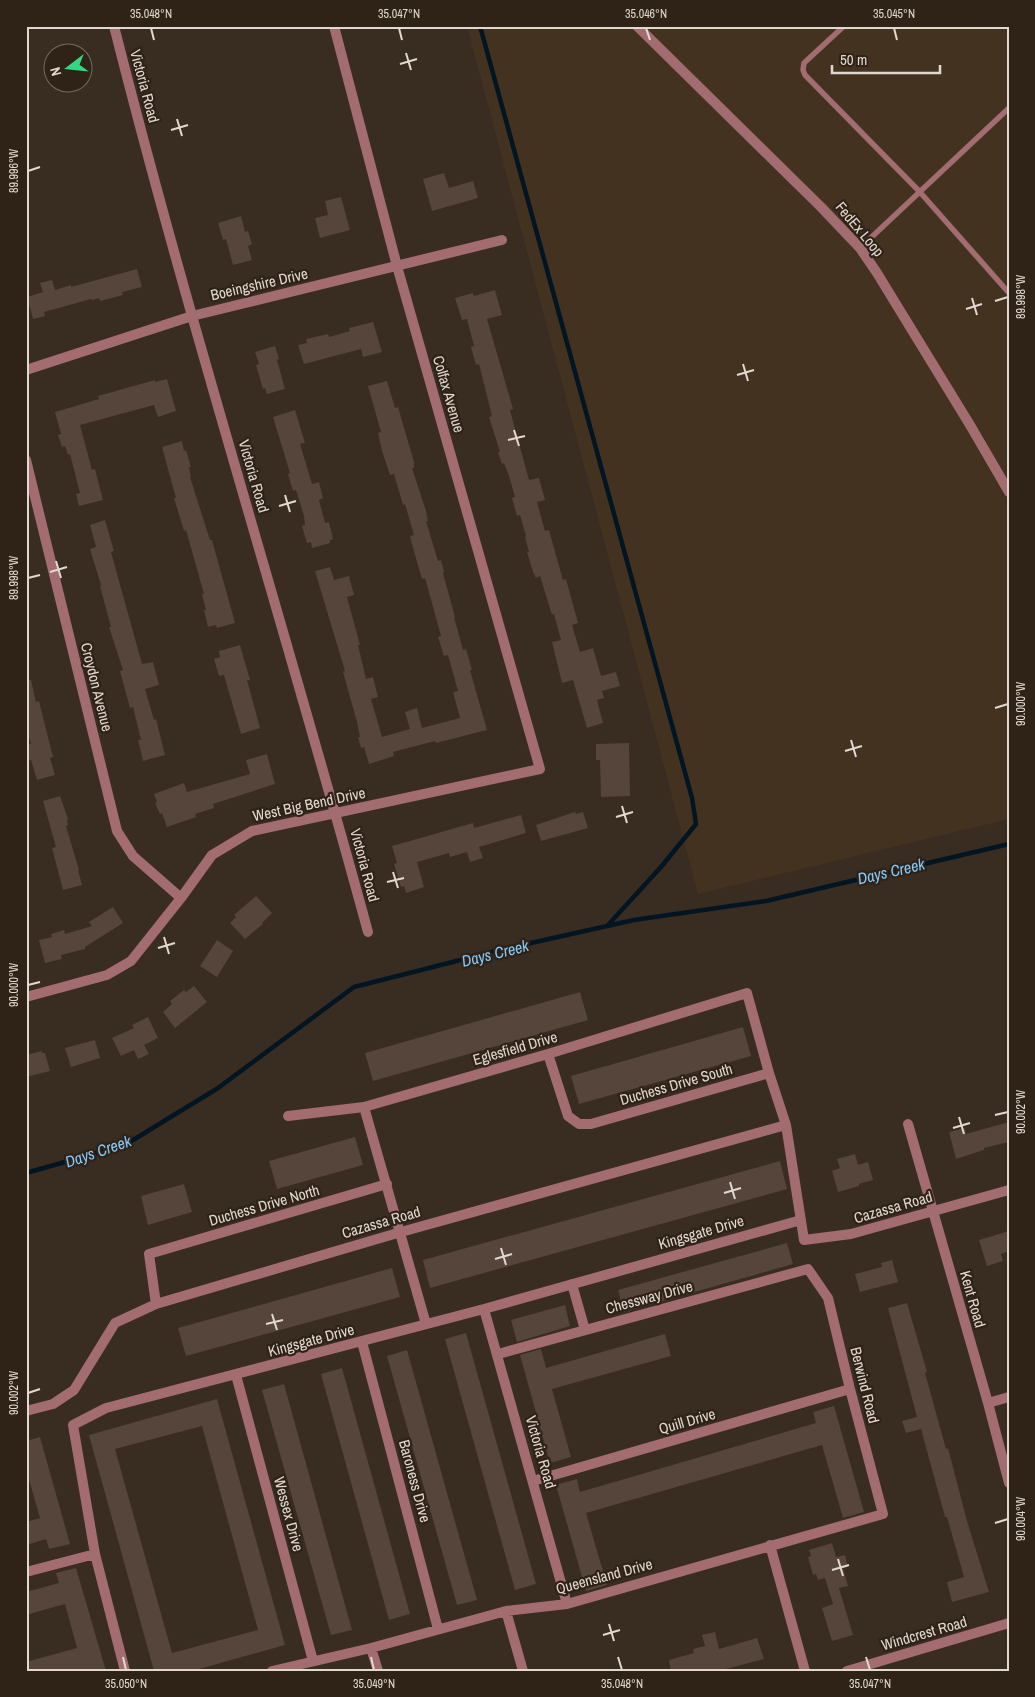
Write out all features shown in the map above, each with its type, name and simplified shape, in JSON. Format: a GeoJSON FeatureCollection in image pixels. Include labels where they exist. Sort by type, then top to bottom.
{"type":"FeatureCollection","features":[{"type":"Feature","properties":{"kind":"street","name":"Victoria Road"},"geometry":{"type":"LineString","coordinates":[[114,26],[192,316],[336,814],[368,932]]}},
{"type":"Feature","properties":{"kind":"street","name":"Colfax Avenue"},"geometry":{"type":"LineString","coordinates":[[334,26],[397,266],[540,769]]}},
{"type":"Feature","properties":{"kind":"street","name":"FedEx Loop"},"geometry":{"type":"LineString","coordinates":[[637,26],[821,207],[860,248],[970,425],[1009,492]]}},
{"type":"Feature","properties":{"kind":"street","name":"Boeingshire Drive"},"geometry":{"type":"LineString","coordinates":[[26,370],[192,316],[502,240]]}},
{"type":"Feature","properties":{"kind":"street","name":"Croydon Avenue"},"geometry":{"type":"LineString","coordinates":[[26,460],[117,830],[133,856],[181,898]]}},
{"type":"Feature","properties":{"kind":"street","name":"West Big Bend Drive"},"geometry":{"type":"LineString","coordinates":[[26,997],[107,975],[131,961],[212,855],[252,831],[540,769]]}},
{"type":"Feature","properties":{"kind":"street","name":"Eglesfield Drive"},"geometry":{"type":"LineString","coordinates":[[288,1116],[364,1107],[548,1054],[747,993],[769,1073]]}},
{"type":"Feature","properties":{"kind":"street","name":"Duchess Drive South"},"geometry":{"type":"LineString","coordinates":[[548,1054],[568,1116],[578,1124],[591,1124],[769,1073]]}},
{"type":"Feature","properties":{"kind":"street"},"geometry":{"type":"LineString","coordinates":[[769,1073],[786,1125],[801,1220]]}},
{"type":"Feature","properties":{"kind":"street"},"geometry":{"type":"LineString","coordinates":[[364,1107],[426,1324]]}},
{"type":"Feature","properties":{"kind":"street","name":"Kent Road"},"geometry":{"type":"LineString","coordinates":[[908,1124],[1009,1483]]}},
{"type":"Feature","properties":{"kind":"street","name":"Cazassa Road"},"geometry":{"type":"LineString","coordinates":[[26,1411],[53,1404],[74,1390],[115,1323],[156,1304],[400,1232],[786,1125]]}},
{"type":"Feature","properties":{"kind":"street","name":"Duchess Drive North"},"geometry":{"type":"LineString","coordinates":[[156,1304],[149,1254],[387,1184]]}},
{"type":"Feature","properties":{"kind":"street","name":"Cazassa Road"},"geometry":{"type":"LineString","coordinates":[[801,1220],[804,1240],[851,1234],[1009,1190]]}},
{"type":"Feature","properties":{"kind":"street","name":"Kingsgate Drive"},"geometry":{"type":"LineString","coordinates":[[125,1671],[95,1554],[73,1425],[106,1408],[484,1309],[801,1220]]}},
{"type":"Feature","properties":{"kind":"street","name":"Chessway Drive"},"geometry":{"type":"LineString","coordinates":[[498,1354],[808,1269]]}},
{"type":"Feature","properties":{"kind":"street","name":"Berwind Road"},"geometry":{"type":"LineString","coordinates":[[808,1269],[828,1298],[883,1514]]}},
{"type":"Feature","properties":{"kind":"street"},"geometry":{"type":"LineString","coordinates":[[572,1284],[585,1330]]}},
{"type":"Feature","properties":{"kind":"street","name":"Victoria Road"},"geometry":{"type":"LineString","coordinates":[[484,1309],[567,1604]]}},
{"type":"Feature","properties":{"kind":"street","name":"Baroness Drive"},"geometry":{"type":"LineString","coordinates":[[362,1342],[438,1629]]}},
{"type":"Feature","properties":{"kind":"street","name":"Wessex Drive"},"geometry":{"type":"LineString","coordinates":[[236,1375],[313,1661]]}},
{"type":"Feature","properties":{"kind":"street","name":"Quill Drive"},"geometry":{"type":"LineString","coordinates":[[533,1481],[850,1389]]}},
{"type":"Feature","properties":{"kind":"street"},"geometry":{"type":"LineString","coordinates":[[988,1403],[1009,1397]]}},
{"type":"Feature","properties":{"kind":"street","name":"Queensland Drive"},"geometry":{"type":"LineString","coordinates":[[272,1671],[371,1648],[506,1611],[567,1604],[883,1514]]}},
{"type":"Feature","properties":{"kind":"street"},"geometry":{"type":"LineString","coordinates":[[770,1545],[805,1671]]}},
{"type":"Feature","properties":{"kind":"street"},"geometry":{"type":"LineString","coordinates":[[26,1572],[95,1554]]}},
{"type":"Feature","properties":{"kind":"street"},"geometry":{"type":"LineString","coordinates":[[506,1611],[523,1671]]}},
{"type":"Feature","properties":{"kind":"street","name":"Windcrest Road"},"geometry":{"type":"LineString","coordinates":[[847,1671],[1009,1623]]}},
{"type":"Feature","properties":{"kind":"street"},"geometry":{"type":"LineString","coordinates":[[371,1648],[378,1671]]}},
{"type":"Feature","properties":{"kind":"lane"},"geometry":{"type":"LineString","coordinates":[[844,26],[804,63],[803,70],[809,80],[920,191],[1009,293]]}},
{"type":"Feature","properties":{"kind":"lane"},"geometry":{"type":"LineString","coordinates":[[860,248],[1009,108]]}},
{"type":"Feature","properties":{"kind":"shaded area"},"geometry":{"type":"Polygon","coordinates":[[[467,26],[1009,26],[1009,819],[698,894],[467,26]]]}},
{"type":"Feature","properties":{"kind":"building"},"geometry":{"type":"Polygon","coordinates":[[[444,173],[449,188],[473,181],[478,198],[432,211],[423,179],[444,173]]]}},
{"type":"Feature","properties":{"kind":"building"},"geometry":{"type":"Polygon","coordinates":[[[341,197],[350,230],[320,238],[315,218],[328,215],[325,201],[341,197]]]}},
{"type":"Feature","properties":{"kind":"building"},"geometry":{"type":"Polygon","coordinates":[[[241,216],[245,232],[248,231],[252,244],[248,246],[252,260],[233,265],[226,239],[223,240],[218,223],[241,216]]]}},
{"type":"Feature","properties":{"kind":"building"},"geometry":{"type":"Polygon","coordinates":[[[137,269],[142,287],[122,292],[123,295],[100,301],[99,298],[91,299],[44,312],[45,316],[33,319],[27,297],[43,292],[40,283],[52,280],[55,290],[137,269]]]}},
{"type":"Feature","properties":{"kind":"building"},"geometry":{"type":"Polygon","coordinates":[[[495,290],[502,315],[487,319],[513,409],[510,410],[529,480],[539,478],[545,500],[537,502],[545,531],[549,530],[563,580],[566,579],[578,623],[572,625],[580,652],[593,648],[601,676],[616,672],[620,686],[602,691],[604,698],[597,700],[603,723],[587,728],[573,680],[562,683],[552,642],[561,640],[554,614],[552,615],[540,576],[536,578],[533,572],[527,552],[529,552],[526,536],[520,515],[517,516],[512,498],[515,497],[509,476],[498,452],[500,452],[489,417],[492,416],[479,364],[476,365],[471,347],[474,346],[467,319],[462,320],[455,298],[473,293],[474,296],[495,290]]]}},
{"type":"Feature","properties":{"kind":"building"},"geometry":{"type":"Polygon","coordinates":[[[373,322],[382,352],[363,357],[361,349],[304,364],[298,345],[307,343],[306,339],[328,334],[329,337],[350,331],[349,328],[373,322]]]}},
{"type":"Feature","properties":{"kind":"building"},"geometry":{"type":"Polygon","coordinates":[[[275,346],[285,389],[267,394],[265,388],[263,389],[256,365],[259,364],[255,352],[275,346]]]}},
{"type":"Feature","properties":{"kind":"building"},"geometry":{"type":"Polygon","coordinates":[[[167,379],[176,411],[158,417],[154,405],[80,425],[92,470],[95,469],[103,500],[79,506],[76,494],[80,493],[70,454],[68,455],[65,446],[62,447],[58,435],[61,434],[55,412],[99,399],[98,396],[155,380],[155,382],[167,379]]]}},
{"type":"Feature","properties":{"kind":"building"},"geometry":{"type":"Polygon","coordinates":[[[387,381],[395,408],[398,407],[414,462],[414,468],[412,468],[426,511],[428,521],[426,521],[438,561],[441,560],[454,617],[463,650],[466,649],[487,730],[393,752],[394,756],[369,764],[364,747],[361,748],[357,722],[343,672],[345,671],[315,571],[330,567],[334,580],[349,576],[354,595],[347,597],[360,645],[358,645],[366,679],[373,677],[378,697],[371,699],[382,737],[410,729],[405,712],[417,708],[422,728],[460,718],[453,692],[458,691],[448,655],[444,656],[438,637],[441,636],[425,578],[422,579],[410,536],[414,535],[394,474],[390,475],[378,433],[381,432],[368,386],[387,381]]]}},
{"type":"Feature","properties":{"kind":"building"},"geometry":{"type":"Polygon","coordinates":[[[295,410],[305,443],[300,444],[312,484],[319,482],[323,498],[319,500],[325,523],[329,522],[333,539],[330,540],[330,543],[312,548],[311,542],[307,543],[302,526],[305,525],[304,516],[296,490],[293,491],[288,474],[290,473],[273,417],[295,410]]]}},
{"type":"Feature","properties":{"kind":"building"},"geometry":{"type":"Polygon","coordinates":[[[182,441],[191,467],[189,467],[190,477],[210,540],[212,540],[235,623],[217,628],[216,625],[208,627],[202,594],[204,594],[186,530],[184,531],[174,498],[176,498],[162,447],[182,441]]]}},
{"type":"Feature","properties":{"kind":"building"},"geometry":{"type":"Polygon","coordinates":[[[105,520],[114,551],[111,552],[142,664],[153,662],[159,685],[145,689],[154,720],[156,719],[165,755],[143,761],[138,740],[141,740],[133,707],[130,708],[120,671],[123,670],[109,627],[111,627],[101,585],[90,549],[96,547],[90,525],[105,520]]]}},
{"type":"Feature","properties":{"kind":"building"},"geometry":{"type":"Polygon","coordinates":[[[240,645],[250,680],[247,680],[260,728],[241,734],[224,675],[219,676],[214,659],[220,657],[219,651],[240,645]]]}},
{"type":"Feature","properties":{"kind":"building"},"geometry":{"type":"Polygon","coordinates":[[[26,680],[31,680],[36,702],[39,701],[53,757],[50,758],[55,775],[37,780],[31,760],[26,761],[26,745],[31,744],[26,726],[26,680]]]}},
{"type":"Feature","properties":{"kind":"building"},"geometry":{"type":"Polygon","coordinates":[[[629,743],[630,796],[601,797],[600,760],[596,760],[596,744],[629,743]]]}},
{"type":"Feature","properties":{"kind":"building"},"geometry":{"type":"Polygon","coordinates":[[[267,754],[275,784],[213,804],[214,808],[195,814],[196,817],[167,827],[162,813],[160,814],[155,803],[157,802],[154,794],[184,783],[187,792],[250,774],[246,760],[267,754]]]}},
{"type":"Feature","properties":{"kind":"building"},"geometry":{"type":"Polygon","coordinates":[[[60,796],[68,819],[68,825],[66,826],[82,885],[63,890],[52,848],[56,847],[43,801],[60,796]]]}},
{"type":"Feature","properties":{"kind":"building"},"geometry":{"type":"Polygon","coordinates":[[[575,812],[576,814],[583,812],[588,828],[541,841],[536,825],[575,812]]]}},
{"type":"Feature","properties":{"kind":"building"},"geometry":{"type":"Polygon","coordinates":[[[521,815],[526,833],[479,847],[483,858],[470,862],[467,852],[450,857],[449,853],[417,862],[424,887],[406,893],[404,886],[401,887],[394,864],[397,863],[392,846],[473,823],[474,828],[521,815]]]}},
{"type":"Feature","properties":{"kind":"building"},"geometry":{"type":"Polygon","coordinates":[[[256,896],[272,913],[263,924],[245,939],[230,923],[236,917],[234,915],[256,896]]]}},
{"type":"Feature","properties":{"kind":"building"},"geometry":{"type":"Polygon","coordinates":[[[113,907],[123,923],[85,947],[85,949],[61,955],[62,959],[45,963],[39,940],[52,937],[51,934],[64,930],[65,934],[92,926],[89,922],[113,907]]]}},
{"type":"Feature","properties":{"kind":"building"},"geometry":{"type":"Polygon","coordinates":[[[217,940],[233,951],[217,977],[200,966],[217,940]]]}},
{"type":"Feature","properties":{"kind":"building"},"geometry":{"type":"Polygon","coordinates":[[[194,986],[207,1002],[175,1028],[163,1012],[172,1004],[170,1001],[184,990],[186,992],[194,986]]]}},
{"type":"Feature","properties":{"kind":"building"},"geometry":{"type":"Polygon","coordinates":[[[580,992],[588,1020],[373,1081],[365,1053],[580,992]]]}},
{"type":"Feature","properties":{"kind":"building"},"geometry":{"type":"Polygon","coordinates":[[[148,1017],[158,1038],[144,1045],[149,1054],[138,1059],[134,1050],[121,1056],[112,1038],[134,1028],[132,1025],[148,1017]]]}},
{"type":"Feature","properties":{"kind":"building"},"geometry":{"type":"Polygon","coordinates":[[[743,1027],[751,1056],[579,1104],[571,1076],[743,1027]]]}},
{"type":"Feature","properties":{"kind":"building"},"geometry":{"type":"Polygon","coordinates":[[[95,1040],[100,1058],[71,1067],[65,1048],[95,1040]]]}},
{"type":"Feature","properties":{"kind":"building"},"geometry":{"type":"Polygon","coordinates":[[[42,1051],[42,1053],[45,1053],[50,1071],[26,1077],[26,1055],[42,1051]]]}},
{"type":"Feature","properties":{"kind":"building"},"geometry":{"type":"Polygon","coordinates":[[[1009,1122],[1009,1142],[984,1148],[984,1150],[956,1159],[949,1132],[965,1128],[966,1134],[1009,1122]]]}},
{"type":"Feature","properties":{"kind":"building"},"geometry":{"type":"Polygon","coordinates":[[[355,1137],[363,1165],[277,1189],[269,1161],[355,1137]]]}},
{"type":"Feature","properties":{"kind":"building"},"geometry":{"type":"Polygon","coordinates":[[[855,1154],[858,1165],[868,1162],[873,1180],[838,1192],[832,1171],[840,1168],[837,1159],[855,1154]]]}},
{"type":"Feature","properties":{"kind":"building"},"geometry":{"type":"Polygon","coordinates":[[[780,1161],[787,1189],[430,1288],[423,1260],[780,1161]]]}},
{"type":"Feature","properties":{"kind":"building"},"geometry":{"type":"Polygon","coordinates":[[[184,1184],[192,1212],[148,1225],[141,1196],[184,1184]]]}},
{"type":"Feature","properties":{"kind":"building"},"geometry":{"type":"Polygon","coordinates":[[[1009,1231],[1009,1251],[1001,1254],[1003,1261],[987,1266],[979,1240],[1009,1231]]]}},
{"type":"Feature","properties":{"kind":"building"},"geometry":{"type":"Polygon","coordinates":[[[787,1243],[793,1264],[624,1312],[618,1290],[787,1243]]]}},
{"type":"Feature","properties":{"kind":"building"},"geometry":{"type":"Polygon","coordinates":[[[892,1260],[898,1282],[860,1292],[855,1274],[882,1267],[881,1263],[892,1260]]]}},
{"type":"Feature","properties":{"kind":"building"},"geometry":{"type":"Polygon","coordinates":[[[392,1268],[400,1297],[186,1356],[178,1328],[392,1268]]]}},
{"type":"Feature","properties":{"kind":"building"},"geometry":{"type":"Polygon","coordinates":[[[907,1303],[927,1372],[925,1373],[946,1449],[948,1448],[967,1521],[989,1592],[952,1602],[947,1582],[964,1577],[947,1517],[945,1517],[921,1429],[906,1433],[902,1421],[917,1417],[888,1308],[907,1303]]]}},
{"type":"Feature","properties":{"kind":"building"},"geometry":{"type":"Polygon","coordinates":[[[565,1305],[570,1326],[517,1342],[511,1320],[565,1305]]]}},
{"type":"Feature","properties":{"kind":"building"},"geometry":{"type":"Polygon","coordinates":[[[466,1333],[536,1584],[515,1590],[445,1339],[466,1333]]]}},
{"type":"Feature","properties":{"kind":"building"},"geometry":{"type":"Polygon","coordinates":[[[665,1334],[671,1356],[552,1389],[571,1457],[550,1463],[520,1355],[541,1349],[546,1368],[665,1334]]]}},
{"type":"Feature","properties":{"kind":"building"},"geometry":{"type":"Polygon","coordinates":[[[407,1350],[477,1600],[457,1605],[387,1356],[407,1350]]]}},
{"type":"Feature","properties":{"kind":"building"},"geometry":{"type":"Polygon","coordinates":[[[342,1368],[410,1614],[389,1620],[321,1374],[342,1368]]]}},
{"type":"Feature","properties":{"kind":"building"},"geometry":{"type":"Polygon","coordinates":[[[284,1384],[352,1630],[331,1635],[262,1390],[284,1384]]]}},
{"type":"Feature","properties":{"kind":"building"},"geometry":{"type":"Polygon","coordinates":[[[217,1399],[285,1645],[192,1671],[154,1671],[89,1435],[217,1399]],[[202,1426],[115,1449],[172,1653],[258,1630],[202,1426]]]}},
{"type":"Feature","properties":{"kind":"building"},"geometry":{"type":"Polygon","coordinates":[[[834,1406],[864,1512],[843,1518],[822,1445],[586,1513],[607,1585],[586,1591],[556,1485],[577,1479],[580,1492],[816,1423],[813,1412],[834,1406]]]}},
{"type":"Feature","properties":{"kind":"building"},"geometry":{"type":"Polygon","coordinates":[[[40,1437],[70,1544],[49,1549],[46,1539],[26,1545],[26,1522],[40,1518],[26,1469],[26,1441],[40,1437]]]}},
{"type":"Feature","properties":{"kind":"building"},"geometry":{"type":"Polygon","coordinates":[[[832,1543],[836,1557],[845,1555],[848,1567],[843,1568],[848,1586],[839,1588],[853,1635],[832,1641],[822,1608],[833,1604],[825,1578],[818,1580],[816,1574],[813,1575],[808,1557],[811,1556],[809,1550],[832,1543]]]}},
{"type":"Feature","properties":{"kind":"building"},"geometry":{"type":"Polygon","coordinates":[[[76,1568],[106,1671],[26,1671],[26,1662],[77,1648],[65,1604],[26,1615],[26,1592],[59,1583],[56,1573],[76,1568]]]}},
{"type":"Feature","properties":{"kind":"building"},"geometry":{"type":"Polygon","coordinates":[[[715,1632],[719,1649],[757,1638],[764,1659],[718,1671],[671,1671],[669,1660],[694,1653],[693,1649],[705,1646],[702,1635],[715,1632]]]}},
{"type":"Feature","properties":{"kind":"waterway"},"geometry":{"type":"LineString","coordinates":[[480,26],[692,798],[696,824],[661,867],[608,925]]}},
{"type":"Feature","properties":{"kind":"waterway","name":"Days Creek"},"geometry":{"type":"LineString","coordinates":[[26,1173],[125,1145],[218,1088],[354,987],[504,949],[634,920],[766,901],[1009,844]]}}]}
